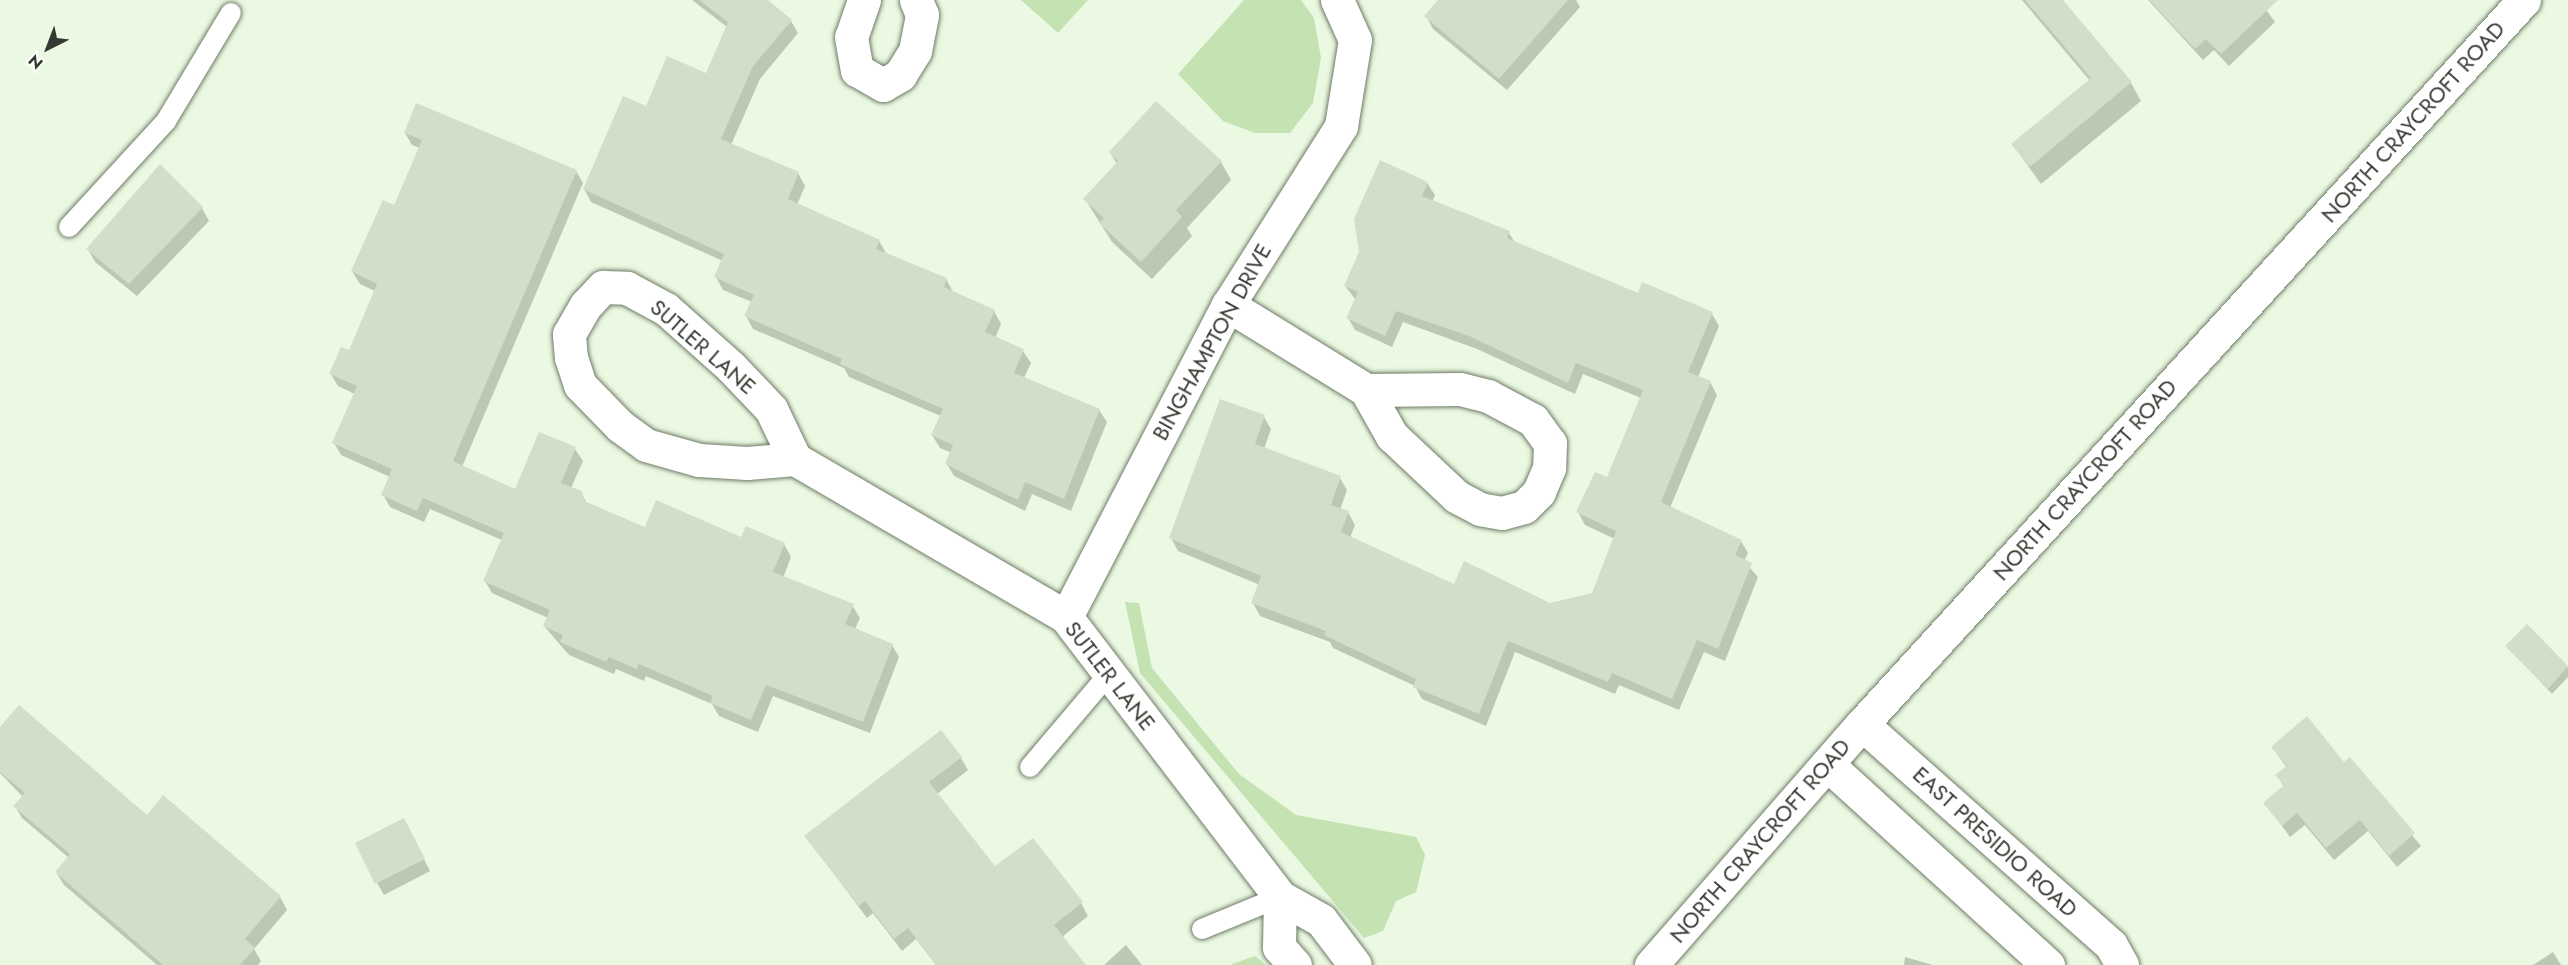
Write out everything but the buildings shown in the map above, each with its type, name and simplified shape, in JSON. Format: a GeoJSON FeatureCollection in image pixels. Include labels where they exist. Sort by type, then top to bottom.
{"type":"FeatureCollection","features":[{"type":"Feature","properties":{"kind":"street"},"geometry":{"type":"LineString","coordinates":[[864,0],[851,37],[857,70],[883,85],[900,75],[915,51],[922,15],[916,0]]}},
{"type":"Feature","properties":{"kind":"street","name":"BINGHAMPTON DRIVE"},"geometry":{"type":"LineString","coordinates":[[1066,616],[1228,305],[1341,126],[1355,40],[1337,0]]}},
{"type":"Feature","properties":{"kind":"street","name":"NORTH CRAYCROFT ROAD"},"geometry":{"type":"LineString","coordinates":[[1651,965],[1862,724],[2524,0]]}},
{"type":"Feature","properties":{"kind":"street","name":"SUTLER LANE"},"geometry":{"type":"LineString","coordinates":[[795,459],[747,463],[699,460],[675,456],[638,439],[580,385],[571,358],[569,334],[586,305],[603,287],[627,288],[666,309],[731,367],[771,409],[795,459],[1066,616],[1280,897],[1321,920],[1355,965]]}},
{"type":"Feature","properties":{"kind":"street"},"geometry":{"type":"LineString","coordinates":[[1228,305],[1366,390],[1392,436],[1456,496],[1480,509],[1502,513],[1524,507],[1539,492],[1549,468],[1550,443],[1533,420],[1488,396],[1460,389],[1366,390]]}},
{"type":"Feature","properties":{"kind":"street","name":"EAST PRESIDIO ROAD"},"geometry":{"type":"LineString","coordinates":[[1862,724],[2111,945],[2122,965]]}},
{"type":"Feature","properties":{"kind":"street"},"geometry":{"type":"LineString","coordinates":[[1827,764],[2048,965]]}},
{"type":"Feature","properties":{"kind":"street"},"geometry":{"type":"LineString","coordinates":[[1280,897],[1279,946],[1295,965]]}},
{"type":"Feature","properties":{"kind":"lane"},"geometry":{"type":"LineString","coordinates":[[69,227],[166,121],[231,13]]}},
{"type":"Feature","properties":{"kind":"lane"},"geometry":{"type":"LineString","coordinates":[[1029,767],[1109,674]]}},
{"type":"Feature","properties":{"kind":"lane"},"geometry":{"type":"LineString","coordinates":[[1202,929],[1280,897]]}},
{"type":"Feature","properties":{"kind":"green space"},"geometry":{"type":"Polygon","coordinates":[[[1021,0],[1088,0],[1058,33],[1021,0]]]}},
{"type":"Feature","properties":{"kind":"green space"},"geometry":{"type":"Polygon","coordinates":[[[1244,0],[1301,0],[1314,18],[1321,58],[1313,103],[1290,133],[1255,133],[1223,121],[1178,74],[1244,0]]]}},
{"type":"Feature","properties":{"kind":"green space"},"geometry":{"type":"Polygon","coordinates":[[[1125,602],[1139,603],[1152,668],[1239,774],[1296,815],[1416,837],[1425,855],[1416,892],[1396,901],[1383,931],[1364,938],[1140,673],[1125,602]]]}},
{"type":"Feature","properties":{"kind":"green space"},"geometry":{"type":"Polygon","coordinates":[[[1255,956],[1266,965],[1232,965],[1232,964],[1255,956]]]}}]}
